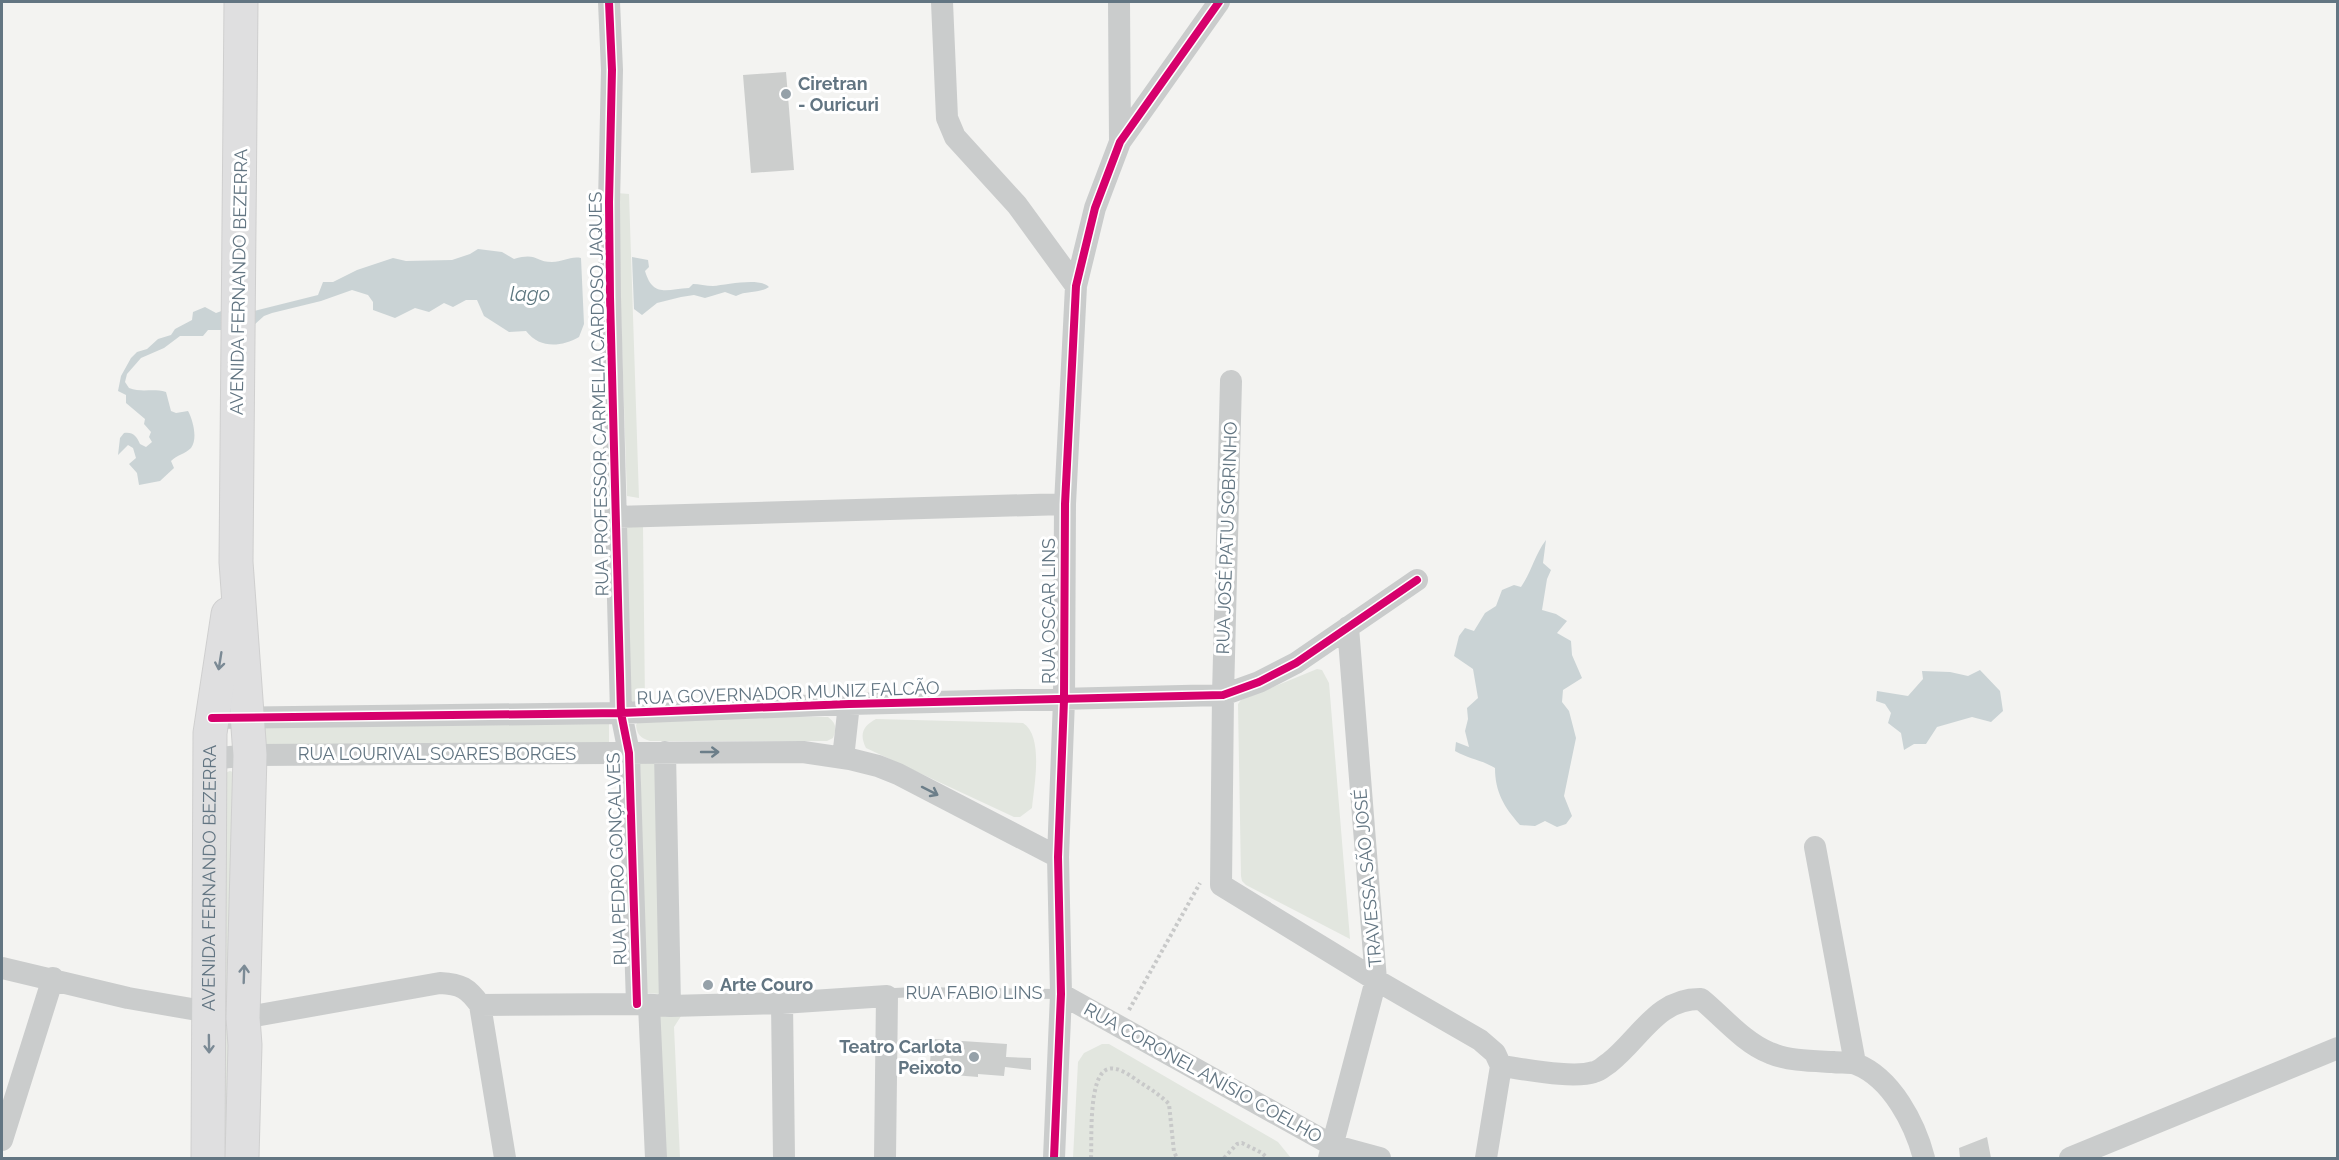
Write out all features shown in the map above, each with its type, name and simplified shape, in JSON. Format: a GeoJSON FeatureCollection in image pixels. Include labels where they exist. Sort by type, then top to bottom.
{"type":"FeatureCollection","features":[{"type":"Feature","properties":{"kind":"main road","name":"AVENIDA FERNANDO BEZERRA"},"geometry":{"type":"LineString","coordinates":[[242,2],[236,562],[250,755],[242,1158]]}},
{"type":"Feature","properties":{"kind":"main road","name":"AVENIDA FERNANDO BEZERRA"},"geometry":{"type":"LineString","coordinates":[[208,1158],[210,759],[212,718],[236,562]]}},
{"type":"Feature","properties":{"kind":"main road"},"geometry":{"type":"LineString","coordinates":[[208,1108],[243,1108]]}},
{"type":"Feature","properties":{"kind":"street","name":"RUA PROFESSOR CARMELIA CARDOSO JAQUES"},"geometry":{"type":"LineString","coordinates":[[609,2],[612,70],[609,202],[621,713]]}},
{"type":"Feature","properties":{"kind":"street"},"geometry":{"type":"LineString","coordinates":[[942,2],[947,118],[955,137],[1017,205],[1076,286]]}},
{"type":"Feature","properties":{"kind":"street"},"geometry":{"type":"LineString","coordinates":[[1119,2],[1120,142]]}},
{"type":"Feature","properties":{"kind":"street"},"geometry":{"type":"LineString","coordinates":[[1120,142],[1219,2]]}},
{"type":"Feature","properties":{"kind":"street","name":"RUA OSCAR LINS"},"geometry":{"type":"LineString","coordinates":[[1054,1158],[1061,994],[1058,857],[1064,700],[1065,504],[1076,286],[1095,208],[1120,142]]}},
{"type":"Feature","properties":{"kind":"street","name":"RUA JOSÉ PATU SOBRINHO"},"geometry":{"type":"LineString","coordinates":[[1221,885],[1223,695],[1232,381]]}},
{"type":"Feature","properties":{"kind":"street"},"geometry":{"type":"LineString","coordinates":[[615,518],[1065,504]]}},
{"type":"Feature","properties":{"kind":"street","name":"RUA GOVERNADOR MUNIZ FALCÃO"},"geometry":{"type":"LineString","coordinates":[[212,718],[621,713],[849,704],[1223,695],[1259,682],[1296,663],[1417,580]]}},
{"type":"Feature","properties":{"kind":"street","name":"TRAVESSA SÃO JOSÉ"},"geometry":{"type":"LineString","coordinates":[[1330,1151],[1376,980],[1348,627]]}},
{"type":"Feature","properties":{"kind":"street"},"geometry":{"type":"LineString","coordinates":[[843,758],[849,704]]}},
{"type":"Feature","properties":{"kind":"street","name":"RUA PEDRO GONÇALVES"},"geometry":{"type":"LineString","coordinates":[[621,713],[629,753],[652,1005],[656,1158]]}},
{"type":"Feature","properties":{"kind":"street"},"geometry":{"type":"LineString","coordinates":[[400,754],[404,715]]}},
{"type":"Feature","properties":{"kind":"street"},"geometry":{"type":"LineString","coordinates":[[652,1005],[665,752]]}},
{"type":"Feature","properties":{"kind":"street","name":"RUA LOURIVAL SOARES BORGES"},"geometry":{"type":"LineString","coordinates":[[210,759],[250,755],[803,752],[878,766],[898,774],[1058,857]]}},
{"type":"Feature","properties":{"kind":"street"},"geometry":{"type":"LineString","coordinates":[[1815,847],[1855,1064]]}},
{"type":"Feature","properties":{"kind":"street"},"geometry":{"type":"LineString","coordinates":[[1221,885],[1376,980],[1480,1040],[1495,1053],[1501,1066],[1486,1158]]}},
{"type":"Feature","properties":{"kind":"street"},"geometry":{"type":"LineString","coordinates":[[2,968],[53,978],[128,998],[209,1012]]}},
{"type":"Feature","properties":{"kind":"street"},"geometry":{"type":"LineString","coordinates":[[2,1140],[53,978]]}},
{"type":"Feature","properties":{"kind":"street"},"geometry":{"type":"LineString","coordinates":[[243,1018],[440,983],[470,991],[480,1005],[505,1158]]}},
{"type":"Feature","properties":{"kind":"street","name":"RUA CORONEL ANÍSIO COELHO"},"geometry":{"type":"LineString","coordinates":[[1061,994],[1330,1151],[1380,1158]]}},
{"type":"Feature","properties":{"kind":"street"},"geometry":{"type":"LineString","coordinates":[[480,1005],[782,1003],[887,996],[885,1158]]}},
{"type":"Feature","properties":{"kind":"street"},"geometry":{"type":"LineString","coordinates":[[1501,1066],[1563,1073],[1593,1073],[1616,1058],[1654,1017],[1670,1005],[1689,999],[1701,999],[1739,1032],[1769,1053],[1809,1060],[1855,1064],[1888,1088],[1900,1103],[1919,1140],[1924,1158]]}},
{"type":"Feature","properties":{"kind":"street"},"geometry":{"type":"LineString","coordinates":[[782,1003],[784,1158]]}},
{"type":"Feature","properties":{"kind":"street"},"geometry":{"type":"LineString","coordinates":[[2070,1158],[2337,1048]]}},
{"type":"Feature","properties":{"kind":"lane","name":"RUA FABIO LINS"},"geometry":{"type":"LineString","coordinates":[[887,996],[913,992],[1061,994]]}},
{"type":"Feature","properties":{"kind":"path"},"geometry":{"type":"LineString","coordinates":[[1119,1027],[1205,874],[1221,885]]}},
{"type":"Feature","properties":{"kind":"path"},"geometry":{"type":"LineString","coordinates":[[1091,1158],[1095,1086],[1102,1073],[1108,1069],[1115,1069],[1128,1074],[1169,1104],[1174,1152],[1177,1158]]}},
{"type":"Feature","properties":{"kind":"path"},"geometry":{"type":"LineString","coordinates":[[1224,1158],[1242,1143],[1267,1158]]}},
{"type":"Feature","properties":{"kind":"shaded area"},"geometry":{"type":"Polygon","coordinates":[[[617,193],[629,194],[639,498],[627,496],[617,193]]]}},
{"type":"Feature","properties":{"kind":"shaded area"},"geometry":{"type":"Polygon","coordinates":[[[625,526],[643,527],[645,703],[628,703],[625,526]]]}},
{"type":"Feature","properties":{"kind":"shaded area"},"geometry":{"type":"Polygon","coordinates":[[[1317,669],[1322,670],[1329,683],[1350,939],[1246,885],[1241,876],[1238,704],[1241,700],[1317,669]]]}},
{"type":"Feature","properties":{"kind":"shaded area"},"geometry":{"type":"Polygon","coordinates":[[[645,717],[828,717],[833,721],[835,729],[833,738],[827,741],[650,741],[641,737],[636,728],[639,720],[645,717]]]}},
{"type":"Feature","properties":{"kind":"shaded area"},"geometry":{"type":"Polygon","coordinates":[[[876,719],[1023,723],[1034,739],[1036,750],[1032,808],[1020,817],[1014,817],[866,748],[863,739],[865,728],[876,719]]]}},
{"type":"Feature","properties":{"kind":"shaded area"},"geometry":{"type":"Polygon","coordinates":[[[609,724],[609,744],[256,746],[257,725],[609,724]]]}},
{"type":"Feature","properties":{"kind":"shaded area"},"geometry":{"type":"Polygon","coordinates":[[[640,761],[651,761],[656,765],[661,994],[646,993],[640,761]]]}},
{"type":"Feature","properties":{"kind":"shaded area"},"geometry":{"type":"Polygon","coordinates":[[[230,771],[239,774],[232,1158],[213,1158],[222,774],[230,771]]]}},
{"type":"Feature","properties":{"kind":"shaded area"},"geometry":{"type":"Polygon","coordinates":[[[683,1013],[674,1027],[680,1158],[662,1158],[656,1015],[683,1013]]]}},
{"type":"Feature","properties":{"kind":"shaded area"},"geometry":{"type":"Polygon","coordinates":[[[1102,1044],[1109,1044],[1278,1142],[1291,1158],[1073,1158],[1078,1062],[1084,1053],[1102,1044]]]}},
{"type":"Feature","properties":{"kind":"water","name":"lago"},"geometry":{"type":"Polygon","coordinates":[[[478,249],[502,252],[514,259],[532,257],[546,262],[581,258],[584,324],[579,337],[565,343],[551,344],[538,341],[526,331],[509,332],[484,316],[477,300],[466,300],[453,307],[444,303],[429,312],[415,308],[395,318],[373,310],[373,302],[368,295],[352,290],[321,301],[272,313],[264,316],[253,326],[254,311],[318,295],[323,282],[333,282],[357,270],[393,258],[406,261],[452,260],[478,249]]]}},
{"type":"Feature","properties":{"kind":"water"},"geometry":{"type":"Polygon","coordinates":[[[632,257],[648,260],[649,267],[645,271],[648,280],[657,289],[689,288],[693,284],[713,286],[751,282],[758,282],[769,287],[736,296],[725,292],[705,298],[694,295],[681,297],[657,303],[642,315],[634,309],[632,257]]]}},
{"type":"Feature","properties":{"kind":"water"},"geometry":{"type":"Polygon","coordinates":[[[205,307],[216,313],[227,309],[222,330],[208,330],[203,336],[180,336],[164,348],[141,358],[127,374],[125,382],[129,388],[166,392],[171,411],[176,413],[188,411],[194,430],[191,448],[171,461],[174,468],[160,481],[139,485],[137,473],[129,464],[136,458],[133,448],[128,445],[118,455],[120,438],[124,433],[132,434],[140,444],[146,447],[152,442],[149,437],[151,432],[144,424],[145,419],[126,403],[126,395],[118,391],[121,376],[137,352],[147,349],[158,339],[171,335],[175,329],[192,320],[193,312],[205,307]]]}},
{"type":"Feature","properties":{"kind":"water"},"geometry":{"type":"Polygon","coordinates":[[[1546,540],[1543,563],[1551,570],[1547,579],[1542,610],[1556,614],[1567,621],[1557,633],[1571,641],[1572,655],[1582,678],[1563,690],[1562,702],[1569,711],[1576,738],[1564,796],[1572,816],[1566,824],[1557,827],[1545,821],[1535,826],[1520,825],[1502,799],[1495,768],[1455,751],[1456,742],[1469,747],[1465,731],[1468,719],[1467,708],[1478,698],[1473,669],[1454,656],[1459,636],[1465,628],[1474,631],[1485,613],[1496,606],[1502,590],[1514,585],[1521,587],[1546,540]]]}},
{"type":"Feature","properties":{"kind":"water"},"geometry":{"type":"Polygon","coordinates":[[[1980,670],[2000,691],[2003,711],[1991,722],[1972,717],[1937,727],[1926,744],[1914,744],[1904,750],[1901,733],[1888,723],[1891,713],[1885,704],[1876,701],[1877,691],[1908,696],[1923,679],[1922,671],[1950,672],[1968,676],[1980,670]]]}},
{"type":"Feature","properties":{"kind":"building"},"geometry":{"type":"Polygon","coordinates":[[[786,72],[794,170],[751,173],[743,75],[786,72]]]}},
{"type":"Feature","properties":{"kind":"building","name":"Teatro Carlota Peixoto"},"geometry":{"type":"Polygon","coordinates":[[[932,1039],[1007,1044],[1006,1057],[1031,1058],[1031,1070],[1005,1067],[1004,1076],[978,1074],[978,1077],[929,1073],[932,1039]]]}},
{"type":"Feature","properties":{"kind":"building"},"geometry":{"type":"Polygon","coordinates":[[[1987,1137],[1991,1158],[1960,1158],[1959,1148],[1987,1137]]]}},
{"type":"Feature","properties":{"kind":"cycle path"},"geometry":{"type":"LineString","coordinates":[[609,2],[612,70],[609,202],[610,297],[621,713],[629,753],[637,1004]]}},
{"type":"Feature","properties":{"kind":"cycle path"},"geometry":{"type":"LineString","coordinates":[[1054,1158],[1061,994],[1058,857],[1064,700],[1065,504],[1076,286],[1095,208],[1120,142],[1219,2]]}},
{"type":"Feature","properties":{"kind":"cycle path"},"geometry":{"type":"LineString","coordinates":[[212,718],[621,713],[849,704],[1223,695],[1259,682],[1296,663],[1417,580]]}},
{"type":"Feature","properties":{"kind":"place","name":"Ciretran - Ouricuri"},"geometry":{"type":"Point","coordinates":[786,94]}},
{"type":"Feature","properties":{"kind":"place","name":"Arte Couro"},"geometry":{"type":"Point","coordinates":[708,985]}},
{"type":"Feature","properties":{"kind":"place","name":"Teatro Carlota Peixoto"},"geometry":{"type":"Point","coordinates":[974,1057]}}]}
